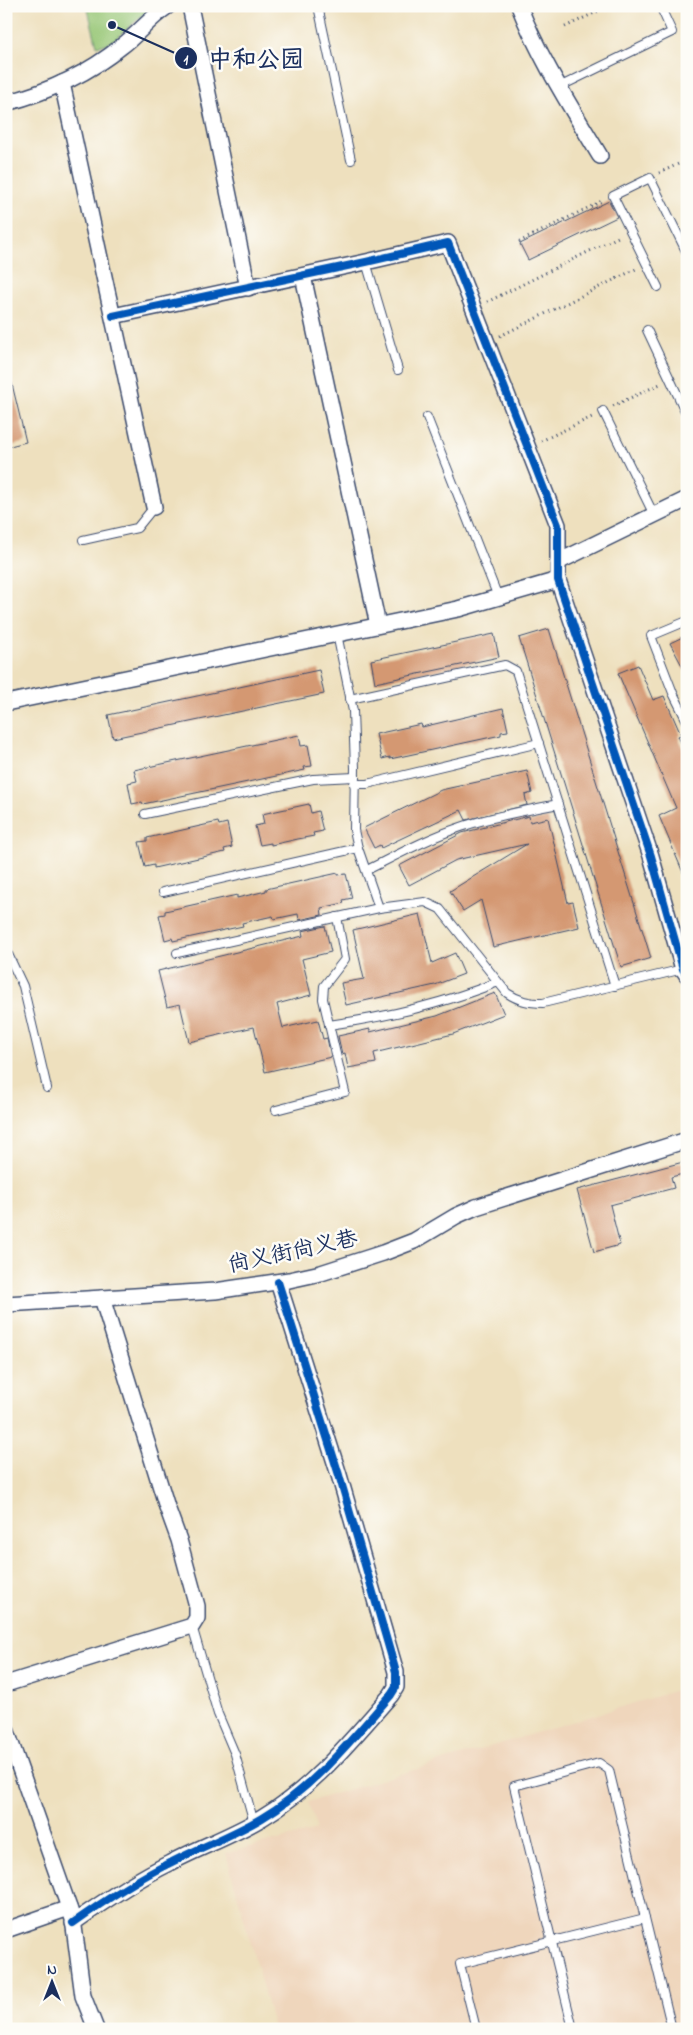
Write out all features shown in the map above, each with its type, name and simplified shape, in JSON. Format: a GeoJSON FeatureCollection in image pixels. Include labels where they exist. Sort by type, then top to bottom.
{"type":"FeatureCollection","features":[{"type":"Feature","properties":{"kind":"street"},"geometry":{"type":"LineString","coordinates":[[6,103],[33,96],[62,83],[102,61],[168,6]]}},
{"type":"Feature","properties":{"kind":"street"},"geometry":{"type":"LineString","coordinates":[[190,6],[248,288]]}},
{"type":"Feature","properties":{"kind":"street"},"geometry":{"type":"LineString","coordinates":[[519,6],[525,22],[559,87],[600,156]]}},
{"type":"Feature","properties":{"kind":"street"},"geometry":{"type":"LineString","coordinates":[[62,83],[154,507]]}},
{"type":"Feature","properties":{"kind":"street"},"geometry":{"type":"LineString","coordinates":[[113,316],[448,243],[558,525],[558,580],[651,856],[685,972]]}},
{"type":"Feature","properties":{"kind":"street"},"geometry":{"type":"LineString","coordinates":[[303,276],[378,625]]}},
{"type":"Feature","properties":{"kind":"street"},"geometry":{"type":"LineString","coordinates":[[558,562],[687,499]]}},
{"type":"Feature","properties":{"kind":"street"},"geometry":{"type":"LineString","coordinates":[[6,703],[458,608],[558,580]]}},
{"type":"Feature","properties":{"kind":"street","name":"尚义街尚义巷"},"geometry":{"type":"LineString","coordinates":[[6,1304],[215,1291],[278,1282],[353,1264],[414,1241],[456,1216],[476,1207],[687,1140]]}},
{"type":"Feature","properties":{"kind":"street"},"geometry":{"type":"LineString","coordinates":[[73,1924],[113,1895],[147,1874],[220,1841],[254,1823],[283,1804],[324,1770],[391,1695],[397,1682],[396,1672],[339,1475],[278,1282]]}},
{"type":"Feature","properties":{"kind":"street"},"geometry":{"type":"LineString","coordinates":[[6,1684],[192,1626],[197,1618],[198,1612],[179,1540],[102,1298]]}},
{"type":"Feature","properties":{"kind":"street"},"geometry":{"type":"LineString","coordinates":[[6,1730],[69,1908],[83,1996],[96,2029]]}},
{"type":"Feature","properties":{"kind":"street"},"geometry":{"type":"LineString","coordinates":[[6,1930],[69,1908]]}},
{"type":"Feature","properties":{"kind":"lane"},"geometry":{"type":"LineString","coordinates":[[318,6],[351,160]]}},
{"type":"Feature","properties":{"kind":"lane"},"geometry":{"type":"LineString","coordinates":[[559,87],[672,32],[660,6]]}},
{"type":"Feature","properties":{"kind":"lane"},"geometry":{"type":"LineString","coordinates":[[658,287],[613,196],[650,178],[687,253]]}},
{"type":"Feature","properties":{"kind":"lane"},"geometry":{"type":"LineString","coordinates":[[366,262],[398,370]]}},
{"type":"Feature","properties":{"kind":"lane"},"geometry":{"type":"LineString","coordinates":[[647,330],[687,415]]}},
{"type":"Feature","properties":{"kind":"lane"},"geometry":{"type":"LineString","coordinates":[[603,411],[654,515]]}},
{"type":"Feature","properties":{"kind":"lane"},"geometry":{"type":"LineString","coordinates":[[427,417],[498,597]]}},
{"type":"Feature","properties":{"kind":"lane"},"geometry":{"type":"LineString","coordinates":[[83,540],[137,528],[154,507]]}},
{"type":"Feature","properties":{"kind":"lane"},"geometry":{"type":"LineString","coordinates":[[687,621],[651,636],[673,693],[687,721]]}},
{"type":"Feature","properties":{"kind":"lane"},"geometry":{"type":"LineString","coordinates":[[337,634],[353,711],[354,830],[358,848],[379,908]]}},
{"type":"Feature","properties":{"kind":"lane"},"geometry":{"type":"LineString","coordinates":[[350,699],[505,665],[516,670],[615,986]]}},
{"type":"Feature","properties":{"kind":"lane"},"geometry":{"type":"LineString","coordinates":[[145,814],[313,779],[354,781],[367,784],[539,743]]}},
{"type":"Feature","properties":{"kind":"lane"},"geometry":{"type":"LineString","coordinates":[[366,870],[426,840],[460,827],[490,818],[558,804]]}},
{"type":"Feature","properties":{"kind":"lane"},"geometry":{"type":"LineString","coordinates":[[163,892],[358,848]]}},
{"type":"Feature","properties":{"kind":"lane"},"geometry":{"type":"LineString","coordinates":[[177,952],[379,908],[426,902],[440,909],[507,993],[514,998],[529,1003],[543,1003],[685,972]]}},
{"type":"Feature","properties":{"kind":"lane"},"geometry":{"type":"LineString","coordinates":[[276,1110],[345,1092],[323,999],[324,986],[345,959],[337,918]]}},
{"type":"Feature","properties":{"kind":"lane"},"geometry":{"type":"LineString","coordinates":[[6,950],[23,986],[47,1088]]}},
{"type":"Feature","properties":{"kind":"lane"},"geometry":{"type":"LineString","coordinates":[[329,1025],[367,1020],[414,1010],[461,996],[498,982]]}},
{"type":"Feature","properties":{"kind":"lane"},"geometry":{"type":"LineString","coordinates":[[192,1626],[218,1714],[235,1754],[254,1823]]}},
{"type":"Feature","properties":{"kind":"lane"},"geometry":{"type":"LineString","coordinates":[[573,2029],[514,1786],[599,1764],[609,1770],[672,2029]]}},
{"type":"Feature","properties":{"kind":"lane"},"geometry":{"type":"LineString","coordinates":[[476,2029],[460,1964],[645,1918]]}},
{"type":"Feature","properties":{"kind":"path"},"geometry":{"type":"LineString","coordinates":[[565,26],[609,6]]}},
{"type":"Feature","properties":{"kind":"path"},"geometry":{"type":"LineString","coordinates":[[650,178],[687,160]]}},
{"type":"Feature","properties":{"kind":"path"},"geometry":{"type":"LineString","coordinates":[[520,242],[613,196]]}},
{"type":"Feature","properties":{"kind":"path"},"geometry":{"type":"LineString","coordinates":[[473,308],[630,231]]}},
{"type":"Feature","properties":{"kind":"path"},"geometry":{"type":"LineString","coordinates":[[486,342],[646,264]]}},
{"type":"Feature","properties":{"kind":"shaded area"},"geometry":{"type":"Polygon","coordinates":[[[687,1687],[687,2029],[360,2029],[359,2022],[335,2029],[274,2029],[226,1853],[317,1830],[308,1802],[687,1687]]]}},
{"type":"Feature","properties":{"kind":"shaded area"},"geometry":{"type":"Polygon","coordinates":[[[79,2019],[83,2029],[42,2029],[79,2019]]]}},
{"type":"Feature","properties":{"kind":"green space"},"geometry":{"type":"Polygon","coordinates":[[[87,6],[153,6],[111,43],[97,46],[87,6]]]}},
{"type":"Feature","properties":{"kind":"building"},"geometry":{"type":"Polygon","coordinates":[[[609,201],[617,217],[528,260],[520,244],[609,201]]]}},
{"type":"Feature","properties":{"kind":"building"},"geometry":{"type":"Polygon","coordinates":[[[11,380],[26,442],[6,447],[6,381],[11,380]]]}},
{"type":"Feature","properties":{"kind":"building"},"geometry":{"type":"Polygon","coordinates":[[[549,629],[651,958],[621,967],[519,638],[549,629]]]}},
{"type":"Feature","properties":{"kind":"building"},"geometry":{"type":"Polygon","coordinates":[[[494,634],[499,657],[375,683],[371,660],[494,634]]]}},
{"type":"Feature","properties":{"kind":"building"},"geometry":{"type":"Polygon","coordinates":[[[687,635],[687,675],[670,643],[687,635]]]}},
{"type":"Feature","properties":{"kind":"building"},"geometry":{"type":"Polygon","coordinates":[[[638,665],[653,700],[664,696],[681,735],[678,736],[687,756],[687,882],[659,816],[676,808],[618,673],[638,665]]]}},
{"type":"Feature","properties":{"kind":"building"},"geometry":{"type":"Polygon","coordinates":[[[319,670],[324,694],[113,738],[108,715],[319,670]]]}},
{"type":"Feature","properties":{"kind":"building"},"geometry":{"type":"Polygon","coordinates":[[[503,708],[508,731],[501,732],[501,735],[390,759],[390,757],[382,759],[376,734],[421,724],[422,727],[503,708]]]}},
{"type":"Feature","properties":{"kind":"building"},"geometry":{"type":"Polygon","coordinates":[[[299,735],[301,746],[308,745],[312,766],[304,767],[305,770],[143,804],[142,802],[132,804],[128,783],[137,781],[134,770],[299,735]]]}},
{"type":"Feature","properties":{"kind":"building"},"geometry":{"type":"Polygon","coordinates":[[[527,771],[532,793],[525,795],[527,805],[466,820],[461,810],[381,848],[380,845],[374,848],[364,828],[441,790],[527,771]]]}},
{"type":"Feature","properties":{"kind":"building"},"geometry":{"type":"Polygon","coordinates":[[[309,804],[311,813],[318,811],[323,831],[313,833],[314,836],[271,845],[271,843],[260,845],[255,826],[264,824],[262,814],[309,804]]]}},
{"type":"Feature","properties":{"kind":"building"},"geometry":{"type":"Polygon","coordinates":[[[529,816],[530,822],[548,818],[568,903],[573,902],[579,927],[493,947],[481,900],[463,911],[450,891],[527,844],[456,860],[409,885],[399,866],[462,833],[529,816]]]}},
{"type":"Feature","properties":{"kind":"building"},"geometry":{"type":"Polygon","coordinates":[[[218,822],[219,825],[227,823],[232,847],[224,849],[225,852],[154,868],[154,865],[145,867],[139,842],[147,841],[147,838],[218,822]]]}},
{"type":"Feature","properties":{"kind":"building"},"geometry":{"type":"Polygon","coordinates":[[[338,873],[338,875],[346,874],[352,898],[343,900],[344,903],[321,908],[322,915],[299,920],[298,914],[274,919],[273,916],[242,923],[243,926],[173,941],[172,938],[165,940],[159,915],[165,914],[165,911],[237,895],[237,898],[266,891],[266,889],[338,873]]]}},
{"type":"Feature","properties":{"kind":"building"},"geometry":{"type":"Polygon","coordinates":[[[420,914],[432,963],[455,953],[464,974],[435,985],[346,1005],[341,983],[364,979],[353,930],[420,914]]]}},
{"type":"Feature","properties":{"kind":"building"},"geometry":{"type":"Polygon","coordinates":[[[325,926],[331,952],[302,959],[311,995],[277,1004],[283,1028],[318,1020],[323,1039],[327,1038],[331,1057],[265,1072],[254,1027],[189,1042],[180,1004],[167,1007],[158,971],[303,936],[302,931],[325,926]]]}},
{"type":"Feature","properties":{"kind":"building"},"geometry":{"type":"Polygon","coordinates":[[[495,993],[504,1014],[453,1034],[374,1053],[376,1063],[348,1068],[345,1053],[342,1054],[338,1036],[370,1029],[370,1032],[437,1016],[495,993]]]}},
{"type":"Feature","properties":{"kind":"building"},"geometry":{"type":"Polygon","coordinates":[[[687,1161],[687,1173],[671,1177],[674,1188],[610,1205],[620,1245],[594,1252],[577,1190],[687,1161]]]}},
{"type":"Feature","properties":{"kind":"cycle path"},"geometry":{"type":"LineString","coordinates":[[113,316],[448,243],[558,525],[558,580],[651,856],[683,969],[687,975]]}},
{"type":"Feature","properties":{"kind":"cycle path"},"geometry":{"type":"LineString","coordinates":[[73,1923],[144,1876],[228,1836],[281,1806],[331,1762],[396,1687],[396,1672],[339,1475],[278,1282]]}},
{"type":"Feature","properties":{"kind":"place","name":"中和公园"},"geometry":{"type":"Point","coordinates":[112,25]}}]}
